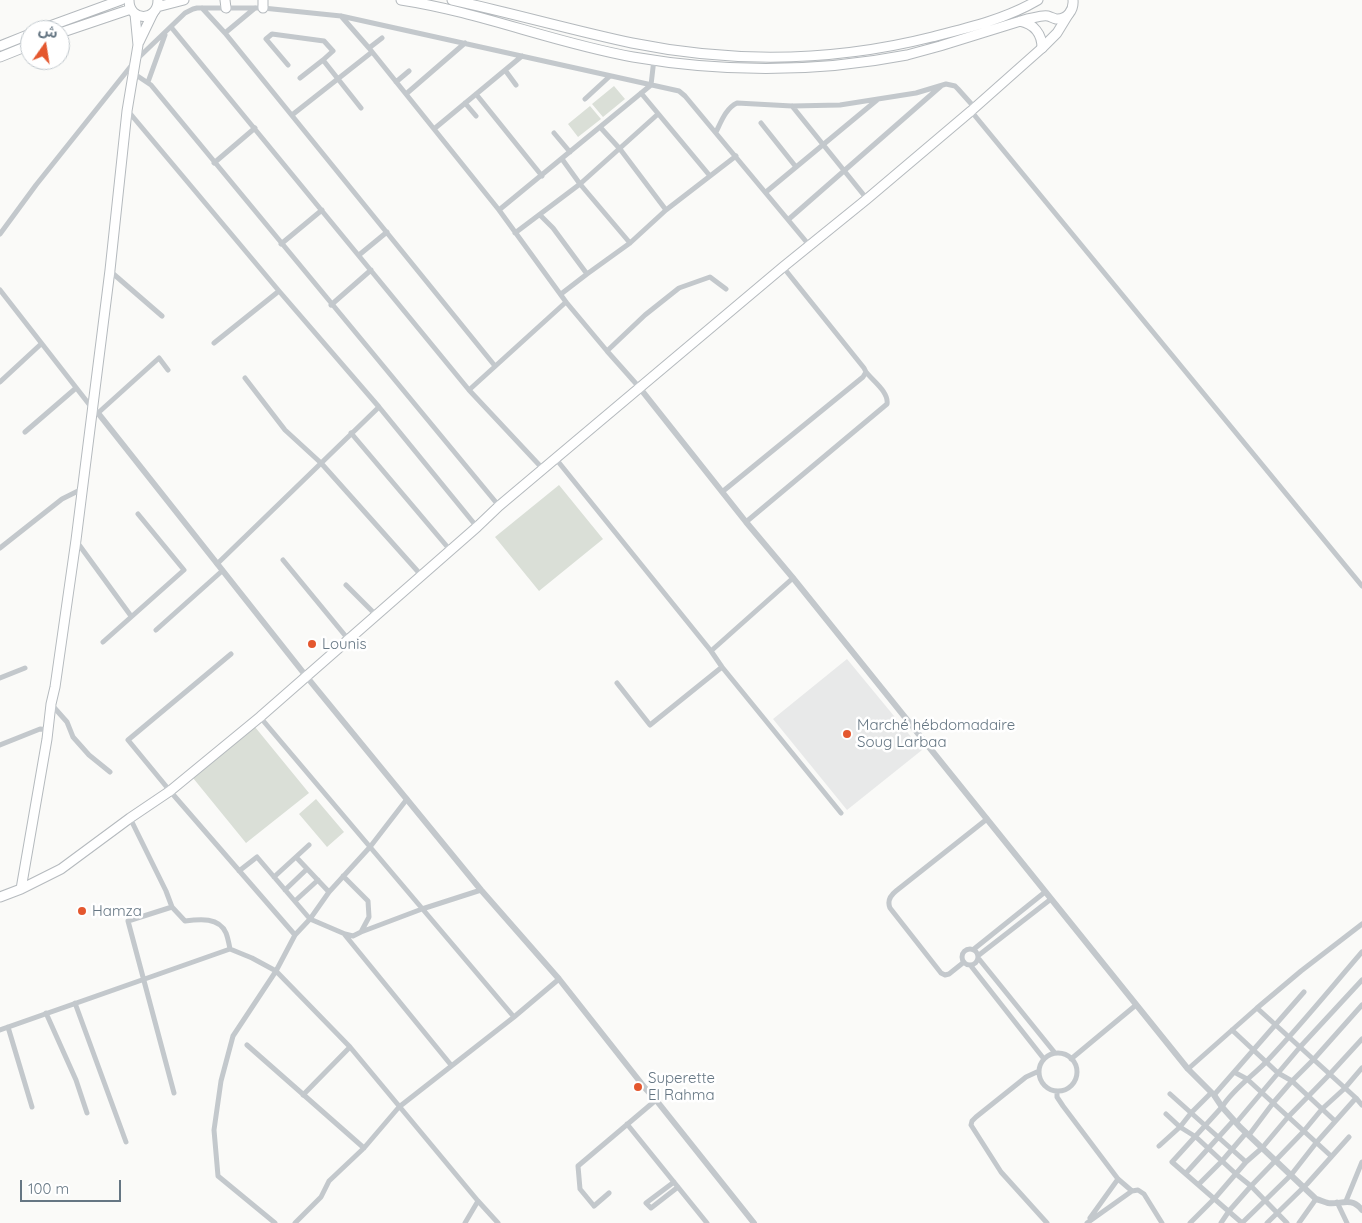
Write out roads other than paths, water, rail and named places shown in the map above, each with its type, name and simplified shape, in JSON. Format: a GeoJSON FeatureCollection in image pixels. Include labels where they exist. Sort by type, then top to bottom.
{"type":"FeatureCollection","features":[{"type":"Feature","properties":{"kind":"main road"},"geometry":{"type":"LineString","coordinates":[[67,20],[121,0]]}},
{"type":"Feature","properties":{"kind":"main road"},"geometry":{"type":"LineString","coordinates":[[132,8],[144,16],[156,7],[184,0]]}},
{"type":"Feature","properties":{"kind":"main road"},"geometry":{"type":"LineString","coordinates":[[401,0],[454,11],[594,48],[632,56],[695,66],[776,69],[854,63],[909,54],[1020,21],[1033,18],[1061,18],[1068,15]]}},
{"type":"Feature","properties":{"kind":"main road"},"geometry":{"type":"LineString","coordinates":[[452,0],[632,43],[734,56],[775,57],[813,56],[908,43],[998,18],[1038,0]]}},
{"type":"Feature","properties":{"kind":"main road"},"geometry":{"type":"LineString","coordinates":[[1043,0],[1044,10],[1051,17],[1054,37]]}},
{"type":"Feature","properties":{"kind":"main road"},"geometry":{"type":"LineString","coordinates":[[0,897],[61,869],[170,791],[260,717],[499,506],[973,109],[1054,37],[1075,2]]}},
{"type":"Feature","properties":{"kind":"main road"},"geometry":{"type":"LineString","coordinates":[[20,889],[49,730],[51,704],[55,687],[82,489],[95,411],[127,111],[138,45],[156,7]]}},
{"type":"Feature","properties":{"kind":"main road"},"geometry":{"type":"LineString","coordinates":[[70,30],[132,8]]}},
{"type":"Feature","properties":{"kind":"main road"},"geometry":{"type":"LineString","coordinates":[[132,8],[138,45]]}},
{"type":"Feature","properties":{"kind":"main road"},"geometry":{"type":"LineString","coordinates":[[1020,21],[1029,24],[1037,30],[1042,48]]}},
{"type":"Feature","properties":{"kind":"main road"},"geometry":{"type":"LineString","coordinates":[[0,46],[20,38]]}},
{"type":"Feature","properties":{"kind":"main road"},"geometry":{"type":"LineString","coordinates":[[0,58],[20,49]]}},
{"type":"Feature","properties":{"kind":"street"},"geometry":{"type":"LineString","coordinates":[[0,234],[36,185],[135,61],[189,11],[226,4],[261,5],[341,16],[681,92],[809,245]]}},
{"type":"Feature","properties":{"kind":"street"},"geometry":{"type":"LineString","coordinates":[[225,32],[261,5]]}},
{"type":"Feature","properties":{"kind":"street"},"geometry":{"type":"LineString","coordinates":[[202,8],[225,32],[495,366]]}},
{"type":"Feature","properties":{"kind":"street"},"geometry":{"type":"LineString","coordinates":[[341,16],[499,210],[566,302],[639,387],[1188,1069],[1235,1121],[1316,1198],[1329,1203],[1346,1201],[1359,1206],[1362,1210]]}},
{"type":"Feature","properties":{"kind":"street"},"geometry":{"type":"LineString","coordinates":[[171,27],[469,390],[543,469]]}},
{"type":"Feature","properties":{"kind":"street"},"geometry":{"type":"LineString","coordinates":[[148,82],[166,32]]}},
{"type":"Feature","properties":{"kind":"street"},"geometry":{"type":"LineString","coordinates":[[288,65],[266,39],[272,34],[324,41],[333,51],[300,78]]}},
{"type":"Feature","properties":{"kind":"street"},"geometry":{"type":"LineString","coordinates":[[292,115],[338,78],[382,38]]}},
{"type":"Feature","properties":{"kind":"street"},"geometry":{"type":"LineString","coordinates":[[406,94],[465,43]]}},
{"type":"Feature","properties":{"kind":"street"},"geometry":{"type":"LineString","coordinates":[[434,129],[522,56]]}},
{"type":"Feature","properties":{"kind":"street"},"geometry":{"type":"LineString","coordinates":[[499,210],[651,85],[654,59]]}},
{"type":"Feature","properties":{"kind":"street"},"geometry":{"type":"LineString","coordinates":[[323,60],[361,108]]}},
{"type":"Feature","properties":{"kind":"street"},"geometry":{"type":"LineString","coordinates":[[505,70],[516,85]]}},
{"type":"Feature","properties":{"kind":"street"},"geometry":{"type":"LineString","coordinates":[[396,82],[409,71]]}},
{"type":"Feature","properties":{"kind":"street"},"geometry":{"type":"LineString","coordinates":[[133,73],[148,82],[499,506]]}},
{"type":"Feature","properties":{"kind":"street"},"geometry":{"type":"LineString","coordinates":[[585,99],[610,76]]}},
{"type":"Feature","properties":{"kind":"street"},"geometry":{"type":"LineString","coordinates":[[789,219],[942,85]]}},
{"type":"Feature","properties":{"kind":"street"},"geometry":{"type":"LineString","coordinates":[[716,132],[728,110],[737,104],[840,105],[916,93],[942,85],[955,86],[1362,586]]}},
{"type":"Feature","properties":{"kind":"street"},"geometry":{"type":"LineString","coordinates":[[641,93],[710,176]]}},
{"type":"Feature","properties":{"kind":"street"},"geometry":{"type":"LineString","coordinates":[[476,94],[542,176]]}},
{"type":"Feature","properties":{"kind":"street"},"geometry":{"type":"LineString","coordinates":[[766,192],[878,99]]}},
{"type":"Feature","properties":{"kind":"street"},"geometry":{"type":"LineString","coordinates":[[465,103],[476,116]]}},
{"type":"Feature","properties":{"kind":"street"},"geometry":{"type":"LineString","coordinates":[[792,106],[867,199]]}},
{"type":"Feature","properties":{"kind":"street"},"geometry":{"type":"LineString","coordinates":[[127,111],[278,291],[379,407],[477,527]]}},
{"type":"Feature","properties":{"kind":"street"},"geometry":{"type":"LineString","coordinates":[[515,233],[580,184],[658,114]]}},
{"type":"Feature","properties":{"kind":"street"},"geometry":{"type":"LineString","coordinates":[[761,123],[796,167]]}},
{"type":"Feature","properties":{"kind":"street"},"geometry":{"type":"LineString","coordinates":[[600,127],[620,149],[666,210]]}},
{"type":"Feature","properties":{"kind":"street"},"geometry":{"type":"LineString","coordinates":[[214,163],[255,128]]}},
{"type":"Feature","properties":{"kind":"street"},"geometry":{"type":"LineString","coordinates":[[554,133],[570,152]]}},
{"type":"Feature","properties":{"kind":"street"},"geometry":{"type":"LineString","coordinates":[[561,294],[630,243],[666,210],[736,156]]}},
{"type":"Feature","properties":{"kind":"street"},"geometry":{"type":"LineString","coordinates":[[562,159],[580,184],[630,243]]}},
{"type":"Feature","properties":{"kind":"street"},"geometry":{"type":"LineString","coordinates":[[281,244],[322,210]]}},
{"type":"Feature","properties":{"kind":"street"},"geometry":{"type":"LineString","coordinates":[[540,215],[553,228],[587,274]]}},
{"type":"Feature","properties":{"kind":"street"},"geometry":{"type":"LineString","coordinates":[[359,256],[387,232]]}},
{"type":"Feature","properties":{"kind":"street"},"geometry":{"type":"LineString","coordinates":[[746,522],[887,404],[888,399],[783,267]]}},
{"type":"Feature","properties":{"kind":"street"},"geometry":{"type":"LineString","coordinates":[[110,270],[162,316]]}},
{"type":"Feature","properties":{"kind":"street"},"geometry":{"type":"LineString","coordinates":[[331,305],[371,270]]}},
{"type":"Feature","properties":{"kind":"street"},"geometry":{"type":"LineString","coordinates":[[607,351],[645,315],[679,288],[710,277],[726,289]]}},
{"type":"Feature","properties":{"kind":"street"},"geometry":{"type":"LineString","coordinates":[[0,290],[306,676],[481,890],[560,979],[750,1222]]}},
{"type":"Feature","properties":{"kind":"street"},"geometry":{"type":"LineString","coordinates":[[214,343],[278,291]]}},
{"type":"Feature","properties":{"kind":"street"},"geometry":{"type":"LineString","coordinates":[[469,390],[566,302]]}},
{"type":"Feature","properties":{"kind":"street"},"geometry":{"type":"LineString","coordinates":[[0,382],[41,344]]}},
{"type":"Feature","properties":{"kind":"street"},"geometry":{"type":"LineString","coordinates":[[95,411],[158,358],[168,370]]}},
{"type":"Feature","properties":{"kind":"street"},"geometry":{"type":"LineString","coordinates":[[722,492],[863,377],[866,372]]}},
{"type":"Feature","properties":{"kind":"street"},"geometry":{"type":"LineString","coordinates":[[245,378],[285,430],[321,464],[421,575]]}},
{"type":"Feature","properties":{"kind":"street"},"geometry":{"type":"LineString","coordinates":[[25,432],[76,388]]}},
{"type":"Feature","properties":{"kind":"street"},"geometry":{"type":"LineString","coordinates":[[217,564],[379,407]]}},
{"type":"Feature","properties":{"kind":"street"},"geometry":{"type":"LineString","coordinates":[[351,433],[450,550]]}},
{"type":"Feature","properties":{"kind":"street"},"geometry":{"type":"LineString","coordinates":[[556,459],[841,813]]}},
{"type":"Feature","properties":{"kind":"street"},"geometry":{"type":"LineString","coordinates":[[0,540],[2,547],[62,499],[82,489]]}},
{"type":"Feature","properties":{"kind":"street"},"geometry":{"type":"LineString","coordinates":[[103,642],[184,570],[138,514]]}},
{"type":"Feature","properties":{"kind":"street"},"geometry":{"type":"LineString","coordinates":[[76,540],[131,616]]}},
{"type":"Feature","properties":{"kind":"street"},"geometry":{"type":"LineString","coordinates":[[283,560],[348,639]]}},
{"type":"Feature","properties":{"kind":"street"},"geometry":{"type":"LineString","coordinates":[[156,630],[222,571]]}},
{"type":"Feature","properties":{"kind":"street"},"geometry":{"type":"LineString","coordinates":[[711,651],[793,578]]}},
{"type":"Feature","properties":{"kind":"street"},"geometry":{"type":"LineString","coordinates":[[346,585],[376,615]]}},
{"type":"Feature","properties":{"kind":"street"},"geometry":{"type":"LineString","coordinates":[[231,654],[128,740],[295,935]]}},
{"type":"Feature","properties":{"kind":"street"},"geometry":{"type":"LineString","coordinates":[[617,683],[650,725],[722,667]]}},
{"type":"Feature","properties":{"kind":"street"},"geometry":{"type":"LineString","coordinates":[[0,678],[25,668]]}},
{"type":"Feature","properties":{"kind":"street"},"geometry":{"type":"LineString","coordinates":[[51,704],[68,722],[73,736],[89,755],[110,772]]}},
{"type":"Feature","properties":{"kind":"street"},"geometry":{"type":"LineString","coordinates":[[260,717],[514,1017]]}},
{"type":"Feature","properties":{"kind":"street"},"geometry":{"type":"LineString","coordinates":[[0,745],[40,729],[49,730]]}},
{"type":"Feature","properties":{"kind":"street"},"geometry":{"type":"LineString","coordinates":[[275,1223],[218,1176],[214,1130],[221,1081],[233,1036],[276,971],[295,935],[310,919],[329,892],[370,847],[407,799]]}},
{"type":"Feature","properties":{"kind":"street"},"geometry":{"type":"LineString","coordinates":[[130,818],[166,890],[172,907],[185,921],[204,919],[216,922],[226,932],[230,949]]}},
{"type":"Feature","properties":{"kind":"street"},"geometry":{"type":"LineString","coordinates":[[964,962],[949,974],[941,973],[889,905],[891,896],[896,891],[987,819]]}},
{"type":"Feature","properties":{"kind":"street"},"geometry":{"type":"LineString","coordinates":[[274,877],[309,845]]}},
{"type":"Feature","properties":{"kind":"street"},"geometry":{"type":"LineString","coordinates":[[240,872],[257,857],[310,919],[353,936],[422,909],[481,890]]}},
{"type":"Feature","properties":{"kind":"street"},"geometry":{"type":"LineString","coordinates":[[296,857],[329,892]]}},
{"type":"Feature","properties":{"kind":"street"},"geometry":{"type":"LineString","coordinates":[[285,890],[307,869]]}},
{"type":"Feature","properties":{"kind":"street"},"geometry":{"type":"LineString","coordinates":[[344,876],[368,900],[369,916],[361,932]]}},
{"type":"Feature","properties":{"kind":"street"},"geometry":{"type":"LineString","coordinates":[[295,901],[318,880]]}},
{"type":"Feature","properties":{"kind":"street"},"geometry":{"type":"LineString","coordinates":[[1044,1059],[970,966],[964,962],[962,955],[970,948],[974,949],[1045,892]]}},
{"type":"Feature","properties":{"kind":"street"},"geometry":{"type":"LineString","coordinates":[[970,966],[1051,899]]}},
{"type":"Feature","properties":{"kind":"street"},"geometry":{"type":"LineString","coordinates":[[172,907],[128,921],[174,1093]]}},
{"type":"Feature","properties":{"kind":"street"},"geometry":{"type":"LineString","coordinates":[[1188,1069],[1301,971],[1362,924]]}},
{"type":"Feature","properties":{"kind":"street"},"geometry":{"type":"LineString","coordinates":[[344,934],[452,1065]]}},
{"type":"Feature","properties":{"kind":"street"},"geometry":{"type":"LineString","coordinates":[[0,1030],[230,949],[276,971],[350,1047],[478,1202],[498,1223]]}},
{"type":"Feature","properties":{"kind":"street"},"geometry":{"type":"LineString","coordinates":[[974,949],[1055,1054]]}},
{"type":"Feature","properties":{"kind":"street"},"geometry":{"type":"LineString","coordinates":[[1356,1098],[1316,1143],[1291,1175],[1242,1223],[1200,1184],[1172,1162],[1196,1137],[1228,1098],[1266,1063],[1289,1038],[1362,952]]}},
{"type":"Feature","properties":{"kind":"street"},"geometry":{"type":"LineString","coordinates":[[296,1223],[321,1197],[329,1182],[364,1148],[399,1107],[560,979]]}},
{"type":"Feature","properties":{"kind":"street"},"geometry":{"type":"LineString","coordinates":[[1186,1173],[1261,1093],[1300,1047],[1362,980]]}},
{"type":"Feature","properties":{"kind":"street"},"geometry":{"type":"LineString","coordinates":[[1159,1146],[1234,1072],[1304,992]]}},
{"type":"Feature","properties":{"kind":"street"},"geometry":{"type":"LineString","coordinates":[[75,1003],[126,1142]]}},
{"type":"Feature","properties":{"kind":"street"},"geometry":{"type":"LineString","coordinates":[[1071,1058],[1136,1005]]}},
{"type":"Feature","properties":{"kind":"street"},"geometry":{"type":"LineString","coordinates":[[1200,1184],[1248,1134],[1292,1081],[1314,1060],[1362,1006]]}},
{"type":"Feature","properties":{"kind":"street"},"geometry":{"type":"LineString","coordinates":[[1257,1008],[1362,1105]]}},
{"type":"Feature","properties":{"kind":"street"},"geometry":{"type":"LineString","coordinates":[[46,1014],[76,1080],[87,1113]]}},
{"type":"Feature","properties":{"kind":"street"},"geometry":{"type":"LineString","coordinates":[[8,1027],[32,1107]]}},
{"type":"Feature","properties":{"kind":"street"},"geometry":{"type":"LineString","coordinates":[[1232,1030],[1266,1063],[1292,1081],[1336,1121]]}},
{"type":"Feature","properties":{"kind":"street"},"geometry":{"type":"LineString","coordinates":[[1191,1223],[1362,1039]]}},
{"type":"Feature","properties":{"kind":"street"},"geometry":{"type":"LineString","coordinates":[[246,1045],[364,1148]]}},
{"type":"Feature","properties":{"kind":"street"},"geometry":{"type":"LineString","coordinates":[[303,1095],[350,1047]]}},
{"type":"Feature","properties":{"kind":"street"},"geometry":{"type":"LineString","coordinates":[[1051,1054],[1064,1054],[1071,1058],[1077,1070],[1076,1078],[1069,1088],[1056,1092],[1045,1086],[1040,1079],[1039,1071],[1044,1059],[1051,1054]]}},
{"type":"Feature","properties":{"kind":"street"},"geometry":{"type":"LineString","coordinates":[[1221,1223],[1251,1186],[1362,1068]]}},
{"type":"Feature","properties":{"kind":"street"},"geometry":{"type":"LineString","coordinates":[[1039,1071],[1026,1078],[972,1121],[971,1125],[1001,1172],[1047,1223]]}},
{"type":"Feature","properties":{"kind":"street"},"geometry":{"type":"LineString","coordinates":[[1234,1072],[1247,1079],[1331,1156]]}},
{"type":"Feature","properties":{"kind":"street"},"geometry":{"type":"LineString","coordinates":[[1056,1092],[1063,1106],[1118,1180],[1132,1191]]}},
{"type":"Feature","properties":{"kind":"street"},"geometry":{"type":"LineString","coordinates":[[1170,1094],[1246,1162]]}},
{"type":"Feature","properties":{"kind":"street"},"geometry":{"type":"LineString","coordinates":[[609,1193],[594,1206],[580,1189],[578,1166],[656,1100]]}},
{"type":"Feature","properties":{"kind":"street"},"geometry":{"type":"LineString","coordinates":[[1166,1114],[1180,1127],[1196,1137],[1207,1149],[1251,1186],[1287,1223]]}},
{"type":"Feature","properties":{"kind":"street"},"geometry":{"type":"LineString","coordinates":[[627,1124],[708,1223]]}},
{"type":"Feature","properties":{"kind":"street"},"geometry":{"type":"LineString","coordinates":[[1267,1223],[1304,1187],[1349,1137]]}},
{"type":"Feature","properties":{"kind":"street"},"geometry":{"type":"LineString","coordinates":[[1346,1201],[1362,1162]]}},
{"type":"Feature","properties":{"kind":"street"},"geometry":{"type":"LineString","coordinates":[[1118,1180],[1087,1223],[1132,1191],[1138,1190],[1144,1194],[1162,1223]]}},
{"type":"Feature","properties":{"kind":"street"},"geometry":{"type":"LineString","coordinates":[[674,1182],[646,1203],[650,1208],[678,1187]]}},
{"type":"Feature","properties":{"kind":"street"},"geometry":{"type":"LineString","coordinates":[[1299,1223],[1316,1198]]}},
{"type":"Feature","properties":{"kind":"street"},"geometry":{"type":"LineString","coordinates":[[464,1223],[478,1202]]}},
{"type":"Feature","properties":{"kind":"street"},"geometry":{"type":"LineString","coordinates":[[1337,1202],[1347,1223]]}},
{"type":"Feature","properties":{"kind":"place","name":"Lounis"},"geometry":{"type":"Point","coordinates":[312,644]}},
{"type":"Feature","properties":{"kind":"place","name":"Marché hébdomadaire Soug Larbaa"},"geometry":{"type":"Point","coordinates":[847,734]}},
{"type":"Feature","properties":{"kind":"place","name":"Hamza"},"geometry":{"type":"Point","coordinates":[82,911]}},
{"type":"Feature","properties":{"kind":"place","name":"Superette El Rahma"},"geometry":{"type":"Point","coordinates":[638,1087]}}]}
